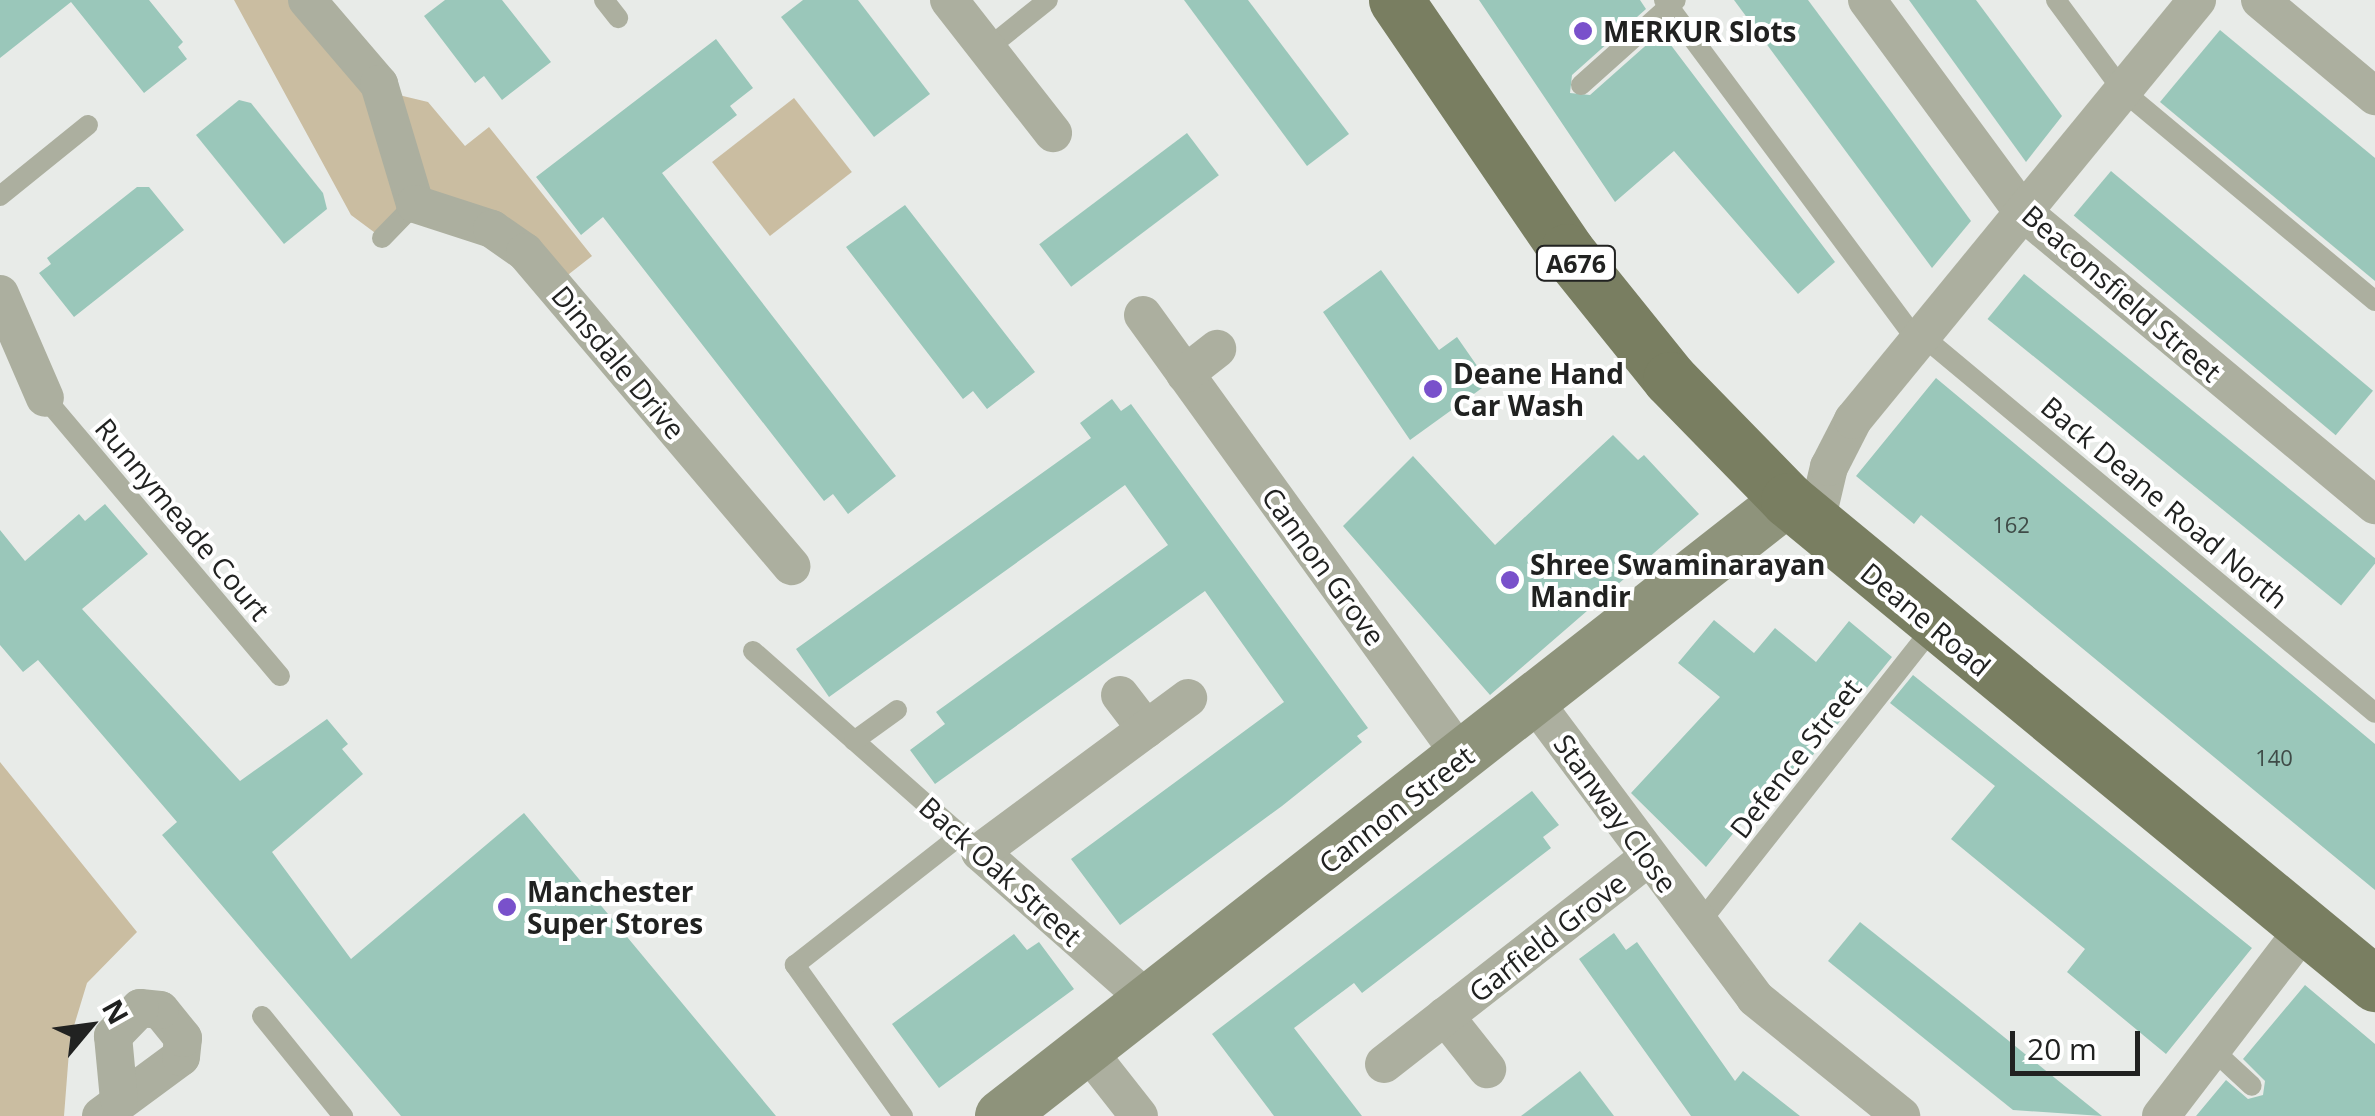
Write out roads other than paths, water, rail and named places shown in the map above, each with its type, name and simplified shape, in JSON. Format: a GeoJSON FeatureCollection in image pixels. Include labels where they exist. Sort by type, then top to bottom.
{"type":"FeatureCollection","features":[{"type":"Feature","properties":{"kind":"main road","name":"Deane Road"},"geometry":{"type":"LineString","coordinates":[[1396,0],[1567,251],[1670,378],[1801,513],[2303,930],[2375,984]]}},
{"type":"Feature","properties":{"kind":"street"},"geometry":{"type":"LineString","coordinates":[[948,0],[1053,134]]}},
{"type":"Feature","properties":{"kind":"street","name":"Beaconsfield Street"},"geometry":{"type":"LineString","coordinates":[[1867,0],[2023,212],[2375,506]]}},
{"type":"Feature","properties":{"kind":"street"},"geometry":{"type":"LineString","coordinates":[[1801,513],[1853,420],[2196,0]]}},
{"type":"Feature","properties":{"kind":"street"},"geometry":{"type":"LineString","coordinates":[[2260,0],[2375,96]]}},
{"type":"Feature","properties":{"kind":"street"},"geometry":{"type":"LineString","coordinates":[[321,4],[379,84],[414,204]]}},
{"type":"Feature","properties":{"kind":"street","name":"Dinsdale Drive"},"geometry":{"type":"LineString","coordinates":[[414,204],[492,228],[525,252],[791,566]]}},
{"type":"Feature","properties":{"kind":"street"},"geometry":{"type":"LineString","coordinates":[[0,294],[45,398]]}},
{"type":"Feature","properties":{"kind":"street","name":"Cannon Grove"},"geometry":{"type":"LineString","coordinates":[[1142,315],[1462,757]]}},
{"type":"Feature","properties":{"kind":"street"},"geometry":{"type":"LineString","coordinates":[[1185,374],[1218,350]]}},
{"type":"Feature","properties":{"kind":"street","name":"Cannon Street"},"geometry":{"type":"LineString","coordinates":[[1001,1116],[1534,701],[1801,513]]}},
{"type":"Feature","properties":{"kind":"street"},"geometry":{"type":"LineString","coordinates":[[1120,695],[1146,729]]}},
{"type":"Feature","properties":{"kind":"street"},"geometry":{"type":"LineString","coordinates":[[970,844],[1188,698]]}},
{"type":"Feature","properties":{"kind":"street","name":"Stanway Close"},"geometry":{"type":"LineString","coordinates":[[1534,701],[1698,925],[1774,1017],[1901,1116]]}},
{"type":"Feature","properties":{"kind":"street","name":"Back Oak Street"},"geometry":{"type":"LineString","coordinates":[[970,844],[1148,1001]]}},
{"type":"Feature","properties":{"kind":"street","name":"Garfield Grove"},"geometry":{"type":"LineString","coordinates":[[1384,1064],[1648,858]]}},
{"type":"Feature","properties":{"kind":"street"},"geometry":{"type":"LineString","coordinates":[[2161,1116],[2303,930]]}},
{"type":"Feature","properties":{"kind":"street","name":"Garfield Grove"},"geometry":{"type":"LineString","coordinates":[[1446,1016],[1488,1070]]}},
{"type":"Feature","properties":{"kind":"street"},"geometry":{"type":"LineString","coordinates":[[1086,1050],[1139,1116]]}},
{"type":"Feature","properties":{"kind":"lane"},"geometry":{"type":"LineString","coordinates":[[604,0],[618,18]]}},
{"type":"Feature","properties":{"kind":"lane"},"geometry":{"type":"LineString","coordinates":[[986,48],[1048,0]]}},
{"type":"Feature","properties":{"kind":"lane"},"geometry":{"type":"LineString","coordinates":[[2056,0],[2123,91],[2375,301]]}},
{"type":"Feature","properties":{"kind":"lane"},"geometry":{"type":"LineString","coordinates":[[1581,84],[1669,2]]}},
{"type":"Feature","properties":{"kind":"lane","name":"Back Deane Road North"},"geometry":{"type":"LineString","coordinates":[[1669,2],[1918,336],[2375,712]]}},
{"type":"Feature","properties":{"kind":"lane"},"geometry":{"type":"LineString","coordinates":[[0,196],[88,125]]}},
{"type":"Feature","properties":{"kind":"lane"},"geometry":{"type":"LineString","coordinates":[[382,238],[414,204]]}},
{"type":"Feature","properties":{"kind":"lane","name":"Runnymeade Court"},"geometry":{"type":"LineString","coordinates":[[45,398],[280,676]]}},
{"type":"Feature","properties":{"kind":"lane","name":"Defence Street"},"geometry":{"type":"LineString","coordinates":[[1698,925],[1934,626]]}},
{"type":"Feature","properties":{"kind":"lane","name":"Back Oak Street"},"geometry":{"type":"LineString","coordinates":[[753,652],[970,844]]}},
{"type":"Feature","properties":{"kind":"lane"},"geometry":{"type":"LineString","coordinates":[[854,741],[897,710]]}},
{"type":"Feature","properties":{"kind":"lane"},"geometry":{"type":"LineString","coordinates":[[903,1116],[795,965],[970,844]]}},
{"type":"Feature","properties":{"kind":"lane"},"geometry":{"type":"LineString","coordinates":[[262,1016],[343,1116]]}},
{"type":"Feature","properties":{"kind":"lane"},"geometry":{"type":"LineString","coordinates":[[2212,1050],[2252,1086]]}},
{"type":"Feature","properties":{"kind":"place","name":"MERKUR Slots"},"geometry":{"type":"Point","coordinates":[1583,31]}},
{"type":"Feature","properties":{"kind":"place","name":"Deane Hand Car Wash"},"geometry":{"type":"Point","coordinates":[1433,389]}},
{"type":"Feature","properties":{"kind":"place","name":"Shree Swaminarayan Mandir"},"geometry":{"type":"Point","coordinates":[1510,580]}},
{"type":"Feature","properties":{"kind":"place","name":"Manchester Super Stores"},"geometry":{"type":"Point","coordinates":[507,907]}}]}
